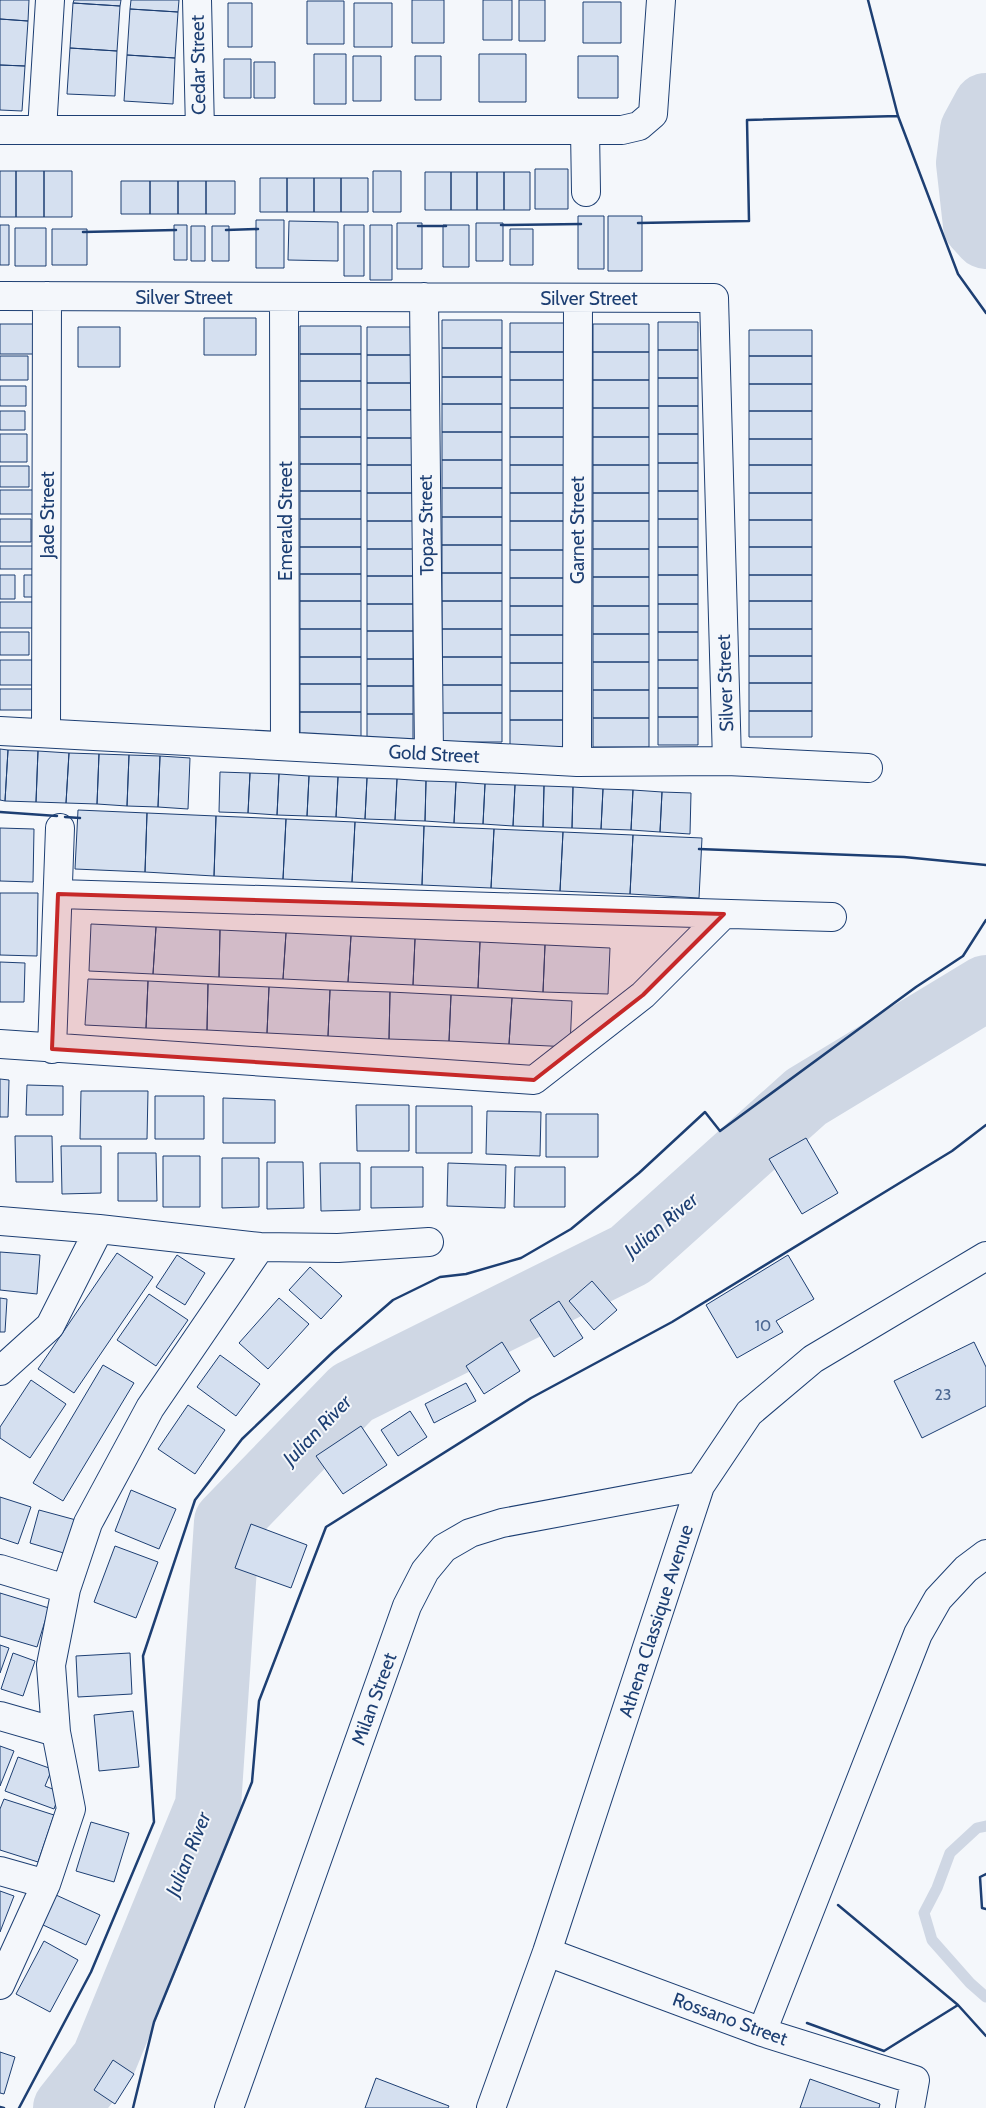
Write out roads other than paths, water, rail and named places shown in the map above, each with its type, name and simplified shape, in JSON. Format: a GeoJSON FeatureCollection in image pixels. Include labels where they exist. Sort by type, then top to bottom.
{"type":"FeatureCollection","features":[{"type":"Feature","properties":{"kind":"street"},"geometry":{"type":"LineString","coordinates":[[42,130],[50,0]]}},
{"type":"Feature","properties":{"kind":"street","name":"Cedar Street"},"geometry":{"type":"LineString","coordinates":[[197,0],[200,130]]}},
{"type":"Feature","properties":{"kind":"street"},"geometry":{"type":"LineString","coordinates":[[0,130],[622,130],[639,126],[653,114],[661,0]]}},
{"type":"Feature","properties":{"kind":"street"},"geometry":{"type":"LineString","coordinates":[[585,130],[586,192]]}},
{"type":"Feature","properties":{"kind":"street","name":"Silver Street"},"geometry":{"type":"LineString","coordinates":[[0,296],[714,298],[727,761]]}},
{"type":"Feature","properties":{"kind":"street","name":"Jade Street"},"geometry":{"type":"LineString","coordinates":[[46,733],[47,296]]}},
{"type":"Feature","properties":{"kind":"street","name":"Emerald Street"},"geometry":{"type":"LineString","coordinates":[[284,297],[285,746]]}},
{"type":"Feature","properties":{"kind":"street","name":"Topaz Street"},"geometry":{"type":"LineString","coordinates":[[424,297],[429,754]]}},
{"type":"Feature","properties":{"kind":"street","name":"Garnet Street"},"geometry":{"type":"LineString","coordinates":[[577,762],[578,298]]}},
{"type":"Feature","properties":{"kind":"street","name":"Gold Street"},"geometry":{"type":"LineString","coordinates":[[0,731],[577,762],[727,761],[868,768]]}},
{"type":"Feature","properties":{"kind":"street"},"geometry":{"type":"LineString","coordinates":[[52,1049],[60,828]]}},
{"type":"Feature","properties":{"kind":"street"},"geometry":{"type":"LineString","coordinates":[[58,894],[832,917]]}},
{"type":"Feature","properties":{"kind":"street"},"geometry":{"type":"LineString","coordinates":[[0,1044],[534,1080],[643,994],[724,914]]}},
{"type":"Feature","properties":{"kind":"street"},"geometry":{"type":"LineString","coordinates":[[0,1221],[100,1229],[260,1247],[338,1248],[430,1242]]}},
{"type":"Feature","properties":{"kind":"street"},"geometry":{"type":"LineString","coordinates":[[0,1371],[50,1326],[100,1229]]}},
{"type":"Feature","properties":{"kind":"street"},"geometry":{"type":"LineString","coordinates":[[0,1985],[46,1884],[71,1809],[56,1732],[51,1665],[66,1589],[88,1523],[150,1408],[260,1247]]}},
{"type":"Feature","properties":{"kind":"street","name":"Athena Classique Avenue"},"geometry":{"type":"LineString","coordinates":[[491,2108],[547,1952],[700,1486],[749,1413],[813,1358],[986,1256]]}},
{"type":"Feature","properties":{"kind":"street","name":"Milan Street"},"geometry":{"type":"LineString","coordinates":[[229,2108],[404,1616],[425,1571],[444,1548],[470,1533],[502,1523],[700,1486]]}},
{"type":"Feature","properties":{"kind":"street"},"geometry":{"type":"LineString","coordinates":[[762,2032],[918,1634],[938,1599],[966,1569],[986,1554]]}},
{"type":"Feature","properties":{"kind":"street"},"geometry":{"type":"LineString","coordinates":[[0,1569],[66,1589]]}},
{"type":"Feature","properties":{"kind":"street"},"geometry":{"type":"LineString","coordinates":[[0,1716],[56,1732]]}},
{"type":"Feature","properties":{"kind":"street"},"geometry":{"type":"LineString","coordinates":[[0,1871],[46,1884]]}},
{"type":"Feature","properties":{"kind":"street","name":"Rossano Street"},"geometry":{"type":"LineString","coordinates":[[547,1952],[762,2032],[915,2080],[910,2108]]}},
{"type":"Feature","properties":{"kind":"waterway","name":"Julian River"},"geometry":{"type":"LineString","coordinates":[[986,106],[973,130],[969,163],[976,225],[986,236]]}},
{"type":"Feature","properties":{"kind":"waterway","name":"Julian River"},"geometry":{"type":"LineString","coordinates":[[66,2108],[104,2060],[208,1806],[227,1522],[352,1393],[630,1255],[806,1097],[986,988]]}},
{"type":"Feature","properties":{"kind":"waterway"},"geometry":{"type":"LineString","coordinates":[[986,1826],[977,1828],[950,1853],[937,1888],[924,1913],[932,1940],[970,1983],[986,1997]]}}]}
